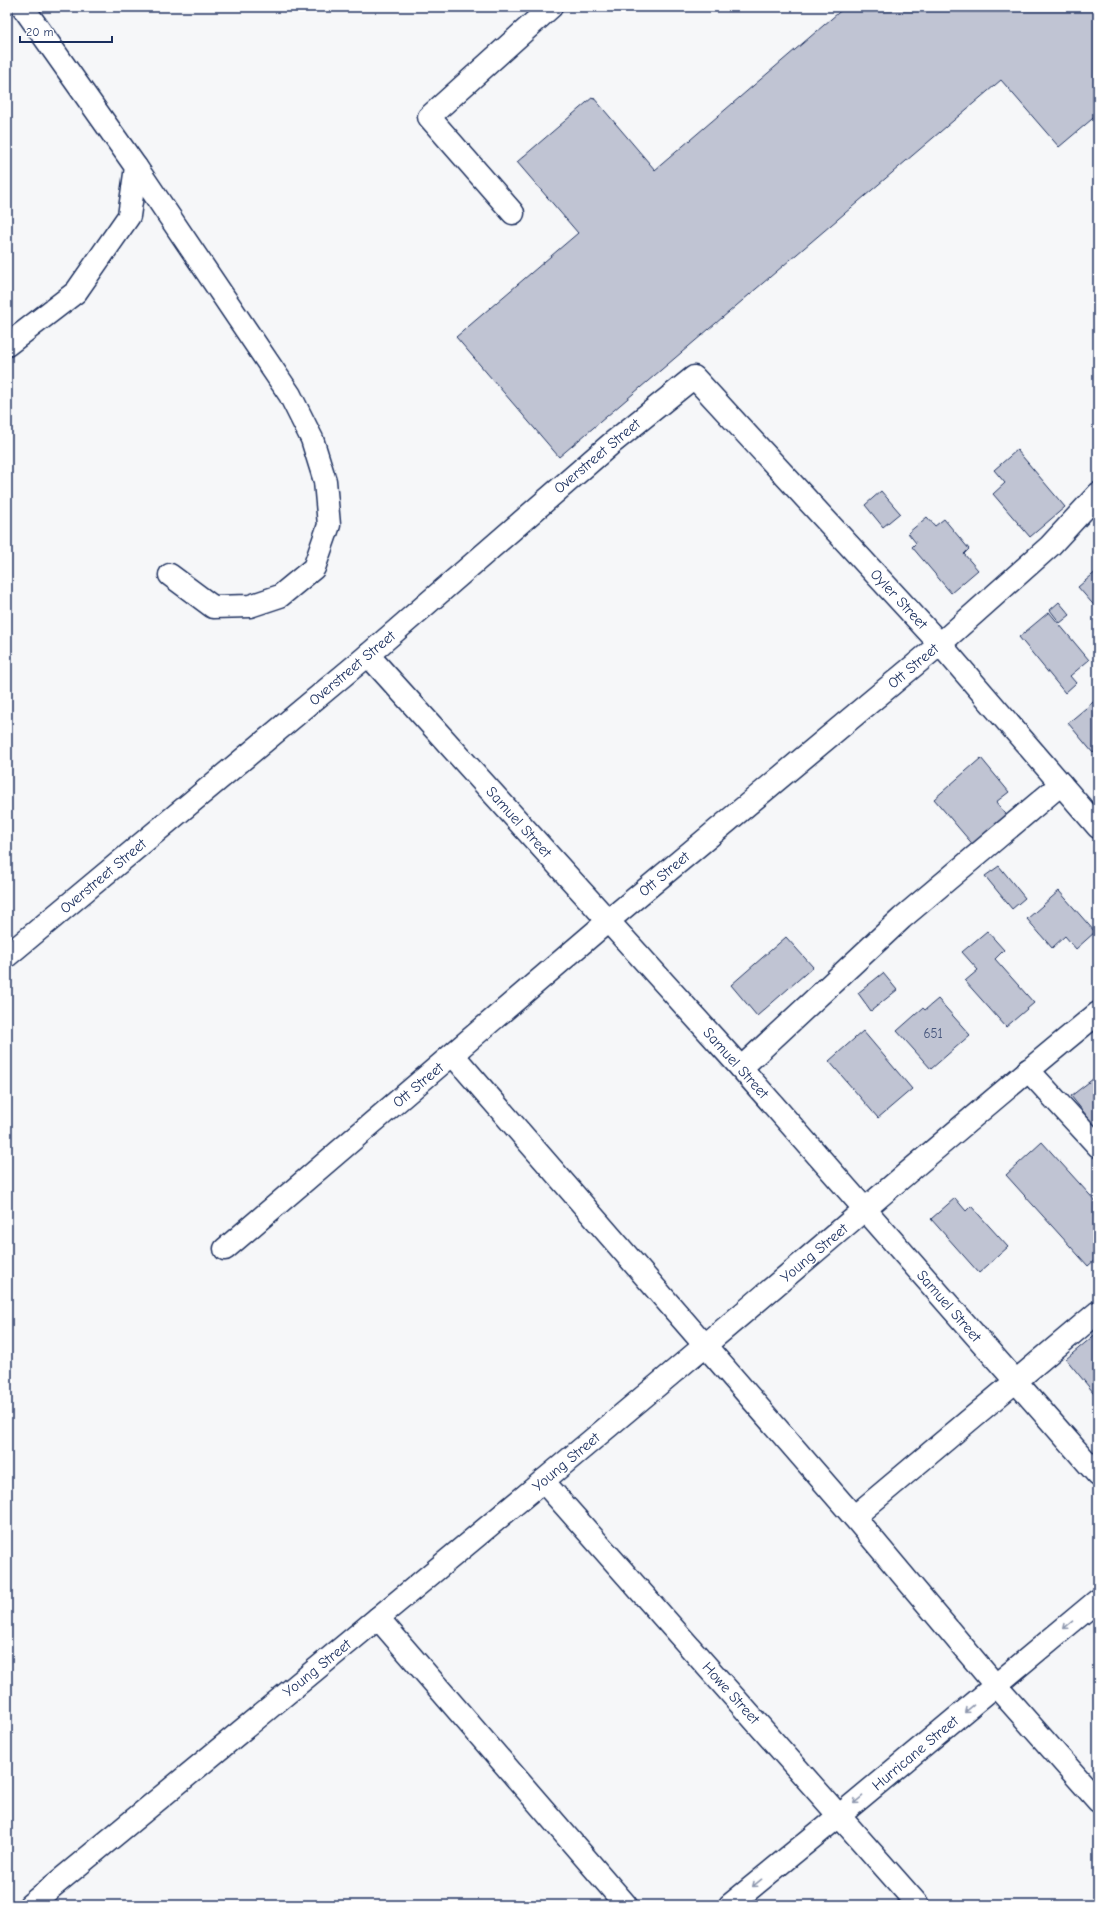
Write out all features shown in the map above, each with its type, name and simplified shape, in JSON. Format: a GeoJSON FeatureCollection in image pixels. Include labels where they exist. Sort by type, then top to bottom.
{"type":"FeatureCollection","features":[{"type":"Feature","properties":{"kind":"street"},"geometry":{"type":"LineString","coordinates":[[23,7],[136,167],[290,394],[312,439],[325,481],[329,525],[314,568],[280,596],[250,606],[213,607],[170,575]]}},
{"type":"Feature","properties":{"kind":"street"},"geometry":{"type":"LineString","coordinates":[[513,212],[429,117],[552,7]]}},
{"type":"Feature","properties":{"kind":"street"},"geometry":{"type":"LineString","coordinates":[[7,345],[76,292],[129,216],[136,167]]}},
{"type":"Feature","properties":{"kind":"street","name":"Oyler Street"},"geometry":{"type":"LineString","coordinates":[[694,377],[940,644],[1098,827]]}},
{"type":"Feature","properties":{"kind":"street","name":"Overstreet Street"},"geometry":{"type":"LineString","coordinates":[[7,956],[368,655],[612,443],[694,377]]}},
{"type":"Feature","properties":{"kind":"street","name":"Ott Street"},"geometry":{"type":"LineString","coordinates":[[225,1249],[608,921],[940,644],[1050,546],[1098,494]]}},
{"type":"Feature","properties":{"kind":"street","name":"Samuel Street"},"geometry":{"type":"LineString","coordinates":[[368,655],[741,1068],[1014,1382],[1098,1475]]}},
{"type":"Feature","properties":{"kind":"street"},"geometry":{"type":"LineString","coordinates":[[741,1068],[902,918],[1061,784]]}},
{"type":"Feature","properties":{"kind":"street","name":"Young Street"},"geometry":{"type":"LineString","coordinates":[[30,1905],[706,1345],[866,1210],[1028,1070],[1098,1013]]}},
{"type":"Feature","properties":{"kind":"street"},"geometry":{"type":"LineString","coordinates":[[453,1055],[706,1345],[854,1517],[996,1686],[1098,1801]]}},
{"type":"Feature","properties":{"kind":"street"},"geometry":{"type":"LineString","coordinates":[[1028,1070],[1098,1146]]}},
{"type":"Feature","properties":{"kind":"street"},"geometry":{"type":"LineString","coordinates":[[854,1517],[1098,1312]]}},
{"type":"Feature","properties":{"kind":"street","name":"Howe Street"},"geometry":{"type":"LineString","coordinates":[[543,1481],[918,1905]]}},
{"type":"Feature","properties":{"kind":"street","name":"Hurricane Street"},"geometry":{"type":"LineString","coordinates":[[730,1905],[840,1816],[1098,1600]]}},
{"type":"Feature","properties":{"kind":"street"},"geometry":{"type":"LineString","coordinates":[[378,1618],[626,1905]]}},
{"type":"Feature","properties":{"kind":"building"},"geometry":{"type":"Polygon","coordinates":[[[845,7],[1098,7],[1098,114],[1059,147],[1001,80],[559,457],[456,337],[578,233],[517,162],[593,97],[655,170],[845,7]]]}},
{"type":"Feature","properties":{"kind":"building"},"geometry":{"type":"Polygon","coordinates":[[[1017,450],[1065,507],[1030,537],[993,494],[1005,483],[994,470],[1017,450]]]}},
{"type":"Feature","properties":{"kind":"building"},"geometry":{"type":"Polygon","coordinates":[[[881,491],[900,513],[883,527],[865,505],[881,491]]]}},
{"type":"Feature","properties":{"kind":"building"},"geometry":{"type":"Polygon","coordinates":[[[927,517],[935,526],[944,519],[969,549],[964,554],[978,570],[951,593],[912,547],[916,543],[908,533],[927,517]]]}},
{"type":"Feature","properties":{"kind":"building"},"geometry":{"type":"Polygon","coordinates":[[[1098,570],[1098,610],[1078,587],[1098,570]]]}},
{"type":"Feature","properties":{"kind":"building"},"geometry":{"type":"Polygon","coordinates":[[[1059,602],[1070,615],[1060,623],[1050,610],[1059,602]]]}},
{"type":"Feature","properties":{"kind":"building"},"geometry":{"type":"Polygon","coordinates":[[[1049,612],[1089,660],[1070,676],[1076,683],[1065,693],[1019,637],[1049,612]]]}},
{"type":"Feature","properties":{"kind":"building"},"geometry":{"type":"Polygon","coordinates":[[[1098,698],[1098,748],[1093,753],[1068,723],[1098,698]]]}},
{"type":"Feature","properties":{"kind":"building"},"geometry":{"type":"Polygon","coordinates":[[[981,758],[1009,792],[996,802],[1009,818],[975,847],[934,799],[981,758]]]}},
{"type":"Feature","properties":{"kind":"building"},"geometry":{"type":"Polygon","coordinates":[[[999,866],[1025,898],[1012,909],[985,876],[999,866]]]}},
{"type":"Feature","properties":{"kind":"building"},"geometry":{"type":"Polygon","coordinates":[[[1059,891],[1095,932],[1076,949],[1065,936],[1052,948],[1027,919],[1059,891]]]}},
{"type":"Feature","properties":{"kind":"building"},"geometry":{"type":"Polygon","coordinates":[[[987,931],[1004,950],[995,959],[1034,1003],[1006,1027],[965,981],[978,970],[962,952],[987,931]]]}},
{"type":"Feature","properties":{"kind":"building"},"geometry":{"type":"Polygon","coordinates":[[[786,937],[813,967],[757,1016],[731,985],[786,937]]]}},
{"type":"Feature","properties":{"kind":"building"},"geometry":{"type":"Polygon","coordinates":[[[883,973],[897,990],[871,1011],[858,993],[883,973]]]}},
{"type":"Feature","properties":{"kind":"building"},"geometry":{"type":"Polygon","coordinates":[[[938,999],[970,1035],[931,1069],[897,1031],[923,1008],[925,1010],[938,999]]]}},
{"type":"Feature","properties":{"kind":"building"},"geometry":{"type":"Polygon","coordinates":[[[863,1031],[912,1089],[878,1118],[829,1061],[863,1031]]]}},
{"type":"Feature","properties":{"kind":"building"},"geometry":{"type":"Polygon","coordinates":[[[1098,1075],[1098,1130],[1071,1096],[1098,1075]]]}},
{"type":"Feature","properties":{"kind":"building"},"geometry":{"type":"Polygon","coordinates":[[[1042,1142],[1098,1204],[1098,1257],[1088,1266],[1006,1175],[1042,1142]]]}},
{"type":"Feature","properties":{"kind":"building"},"geometry":{"type":"Polygon","coordinates":[[[955,1198],[966,1211],[971,1206],[1008,1247],[979,1273],[931,1219],[955,1198]]]}},
{"type":"Feature","properties":{"kind":"building"},"geometry":{"type":"Polygon","coordinates":[[[1098,1332],[1098,1398],[1066,1359],[1098,1332]]]}}]}
